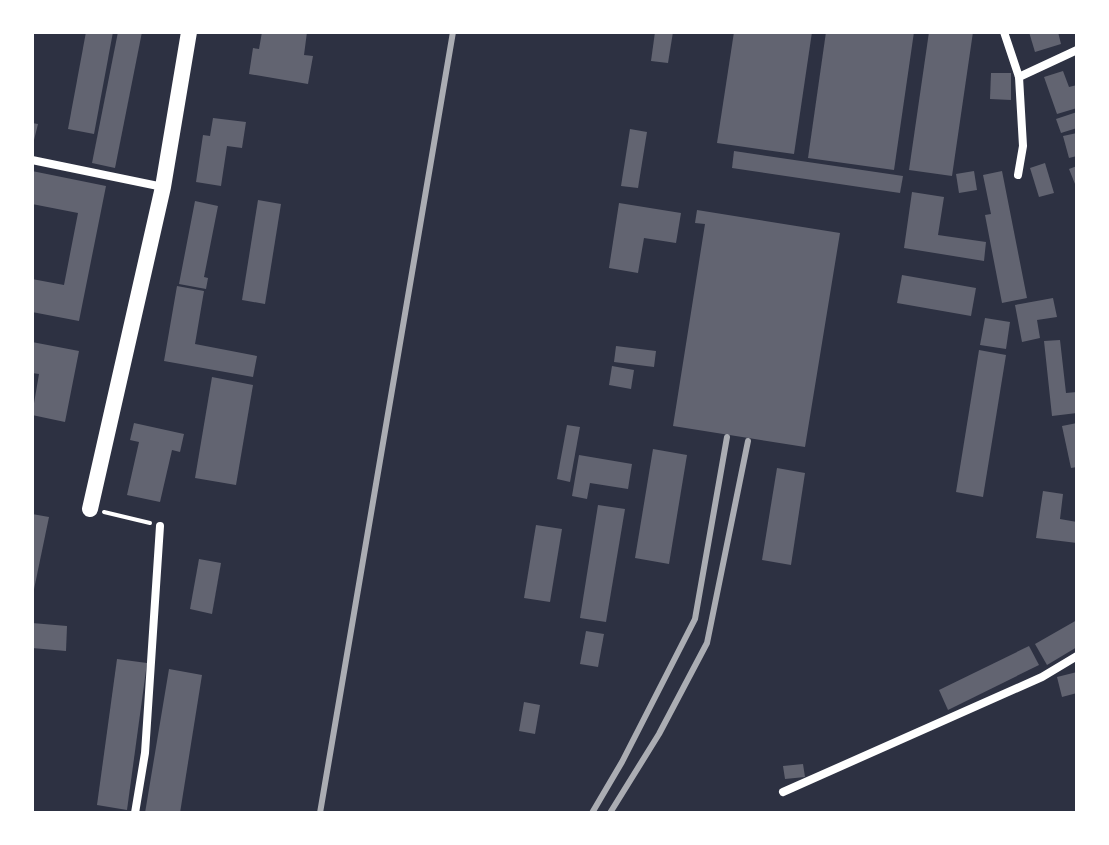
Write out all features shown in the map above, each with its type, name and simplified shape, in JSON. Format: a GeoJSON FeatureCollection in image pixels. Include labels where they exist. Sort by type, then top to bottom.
{"type":"FeatureCollection","features":[{"type":"Feature","properties":{"kind":"main road"},"geometry":{"type":"LineString","coordinates":[[90,509],[163,187],[189,32]]}},
{"type":"Feature","properties":{"kind":"street"},"geometry":{"type":"LineString","coordinates":[[1004,32],[1019,77],[1023,146],[1018,175]]}},
{"type":"Feature","properties":{"kind":"street"},"geometry":{"type":"LineString","coordinates":[[1019,77],[1077,50]]}},
{"type":"Feature","properties":{"kind":"street"},"geometry":{"type":"LineString","coordinates":[[32,160],[163,187]]}},
{"type":"Feature","properties":{"kind":"street"},"geometry":{"type":"LineString","coordinates":[[135,813],[145,753],[160,526]]}},
{"type":"Feature","properties":{"kind":"street"},"geometry":{"type":"LineString","coordinates":[[783,792],[1042,677],[1077,656]]}},
{"type":"Feature","properties":{"kind":"path"},"geometry":{"type":"LineString","coordinates":[[90,509],[160,526]]}},
{"type":"Feature","properties":{"kind":"building"},"geometry":{"type":"Polygon","coordinates":[[[86,32],[113,32],[94,134],[68,129],[86,32]]]}},
{"type":"Feature","properties":{"kind":"building"},"geometry":{"type":"Polygon","coordinates":[[[118,32],[142,32],[115,168],[92,163],[118,32]]]}},
{"type":"Feature","properties":{"kind":"building"},"geometry":{"type":"Polygon","coordinates":[[[262,32],[307,32],[304,55],[313,56],[308,84],[249,74],[253,48],[259,49],[262,32]]]}},
{"type":"Feature","properties":{"kind":"building"},"geometry":{"type":"Polygon","coordinates":[[[655,32],[673,32],[668,63],[651,61],[655,32]]]}},
{"type":"Feature","properties":{"kind":"building"},"geometry":{"type":"Polygon","coordinates":[[[734,32],[812,32],[794,154],[717,143],[734,32]]]}},
{"type":"Feature","properties":{"kind":"building"},"geometry":{"type":"Polygon","coordinates":[[[826,32],[914,32],[894,170],[808,158],[826,32]]]}},
{"type":"Feature","properties":{"kind":"building"},"geometry":{"type":"Polygon","coordinates":[[[929,32],[973,32],[952,176],[909,170],[929,32]]]}},
{"type":"Feature","properties":{"kind":"building"},"geometry":{"type":"Polygon","coordinates":[[[1029,32],[1058,32],[1061,44],[1035,52],[1029,32]]]}},
{"type":"Feature","properties":{"kind":"building"},"geometry":{"type":"Polygon","coordinates":[[[1063,71],[1069,87],[1077,85],[1077,108],[1057,114],[1044,77],[1063,71]]]}},
{"type":"Feature","properties":{"kind":"building"},"geometry":{"type":"Polygon","coordinates":[[[991,73],[1011,73],[1011,100],[990,99],[991,73]]]}},
{"type":"Feature","properties":{"kind":"building"},"geometry":{"type":"Polygon","coordinates":[[[1077,112],[1077,128],[1061,133],[1056,119],[1077,112]]]}},
{"type":"Feature","properties":{"kind":"building"},"geometry":{"type":"Polygon","coordinates":[[[213,118],[246,122],[242,148],[227,146],[221,186],[196,182],[203,135],[210,136],[213,118]]]}},
{"type":"Feature","properties":{"kind":"building"},"geometry":{"type":"Polygon","coordinates":[[[32,123],[38,124],[33,144],[32,144],[32,123]]]}},
{"type":"Feature","properties":{"kind":"building"},"geometry":{"type":"Polygon","coordinates":[[[630,129],[647,132],[638,188],[621,186],[630,129]]]}},
{"type":"Feature","properties":{"kind":"building"},"geometry":{"type":"Polygon","coordinates":[[[1077,133],[1077,156],[1069,158],[1063,136],[1077,133]]]}},
{"type":"Feature","properties":{"kind":"building"},"geometry":{"type":"Polygon","coordinates":[[[734,151],[903,176],[900,193],[732,168],[734,151]]]}},
{"type":"Feature","properties":{"kind":"building"},"geometry":{"type":"Polygon","coordinates":[[[1045,163],[1054,193],[1039,197],[1030,168],[1045,163]]]}},
{"type":"Feature","properties":{"kind":"building"},"geometry":{"type":"Polygon","coordinates":[[[1077,166],[1077,189],[1069,169],[1077,166]]]}},
{"type":"Feature","properties":{"kind":"building"},"geometry":{"type":"Polygon","coordinates":[[[32,171],[106,186],[79,321],[32,312],[32,279],[64,285],[78,213],[32,204],[32,171]]]}},
{"type":"Feature","properties":{"kind":"building"},"geometry":{"type":"Polygon","coordinates":[[[974,171],[977,190],[959,193],[956,174],[974,171]]]}},
{"type":"Feature","properties":{"kind":"building"},"geometry":{"type":"Polygon","coordinates":[[[1002,171],[1027,298],[1002,303],[985,215],[991,214],[983,175],[1002,171]]]}},
{"type":"Feature","properties":{"kind":"building"},"geometry":{"type":"Polygon","coordinates":[[[912,192],[944,197],[938,235],[986,242],[984,261],[904,248],[912,192]]]}},
{"type":"Feature","properties":{"kind":"building"},"geometry":{"type":"Polygon","coordinates":[[[258,200],[281,204],[265,304],[242,300],[258,200]]]}},
{"type":"Feature","properties":{"kind":"building"},"geometry":{"type":"Polygon","coordinates":[[[195,201],[218,206],[204,277],[208,278],[206,289],[179,284],[195,201]]]}},
{"type":"Feature","properties":{"kind":"building"},"geometry":{"type":"Polygon","coordinates":[[[619,203],[681,213],[676,243],[644,238],[638,273],[609,268],[619,203]]]}},
{"type":"Feature","properties":{"kind":"building"},"geometry":{"type":"Polygon","coordinates":[[[697,210],[840,233],[805,447],[673,426],[705,224],[695,223],[697,210]]]}},
{"type":"Feature","properties":{"kind":"building"},"geometry":{"type":"Polygon","coordinates":[[[902,275],[976,288],[971,316],[897,303],[902,275]]]}},
{"type":"Feature","properties":{"kind":"building"},"geometry":{"type":"Polygon","coordinates":[[[177,286],[204,291],[195,344],[257,356],[253,377],[164,361],[177,286]]]}},
{"type":"Feature","properties":{"kind":"building"},"geometry":{"type":"Polygon","coordinates":[[[1053,298],[1057,317],[1037,320],[1040,338],[1022,342],[1015,305],[1053,298]]]}},
{"type":"Feature","properties":{"kind":"building"},"geometry":{"type":"Polygon","coordinates":[[[985,318],[1010,322],[1006,349],[980,345],[985,318]]]}},
{"type":"Feature","properties":{"kind":"building"},"geometry":{"type":"Polygon","coordinates":[[[1060,340],[1066,393],[1077,392],[1077,413],[1052,416],[1044,341],[1060,340]]]}},
{"type":"Feature","properties":{"kind":"building"},"geometry":{"type":"Polygon","coordinates":[[[32,342],[79,351],[65,422],[32,415],[39,374],[32,373],[32,342]]]}},
{"type":"Feature","properties":{"kind":"building"},"geometry":{"type":"Polygon","coordinates":[[[616,346],[656,351],[654,367],[614,362],[616,346]]]}},
{"type":"Feature","properties":{"kind":"building"},"geometry":{"type":"Polygon","coordinates":[[[979,350],[1006,355],[983,497],[956,492],[979,350]]]}},
{"type":"Feature","properties":{"kind":"building"},"geometry":{"type":"Polygon","coordinates":[[[612,366],[634,370],[631,389],[609,385],[612,366]]]}},
{"type":"Feature","properties":{"kind":"building"},"geometry":{"type":"Polygon","coordinates":[[[212,377],[253,385],[236,485],[195,478],[212,377]]]}},
{"type":"Feature","properties":{"kind":"building"},"geometry":{"type":"Polygon","coordinates":[[[134,423],[184,434],[180,452],[172,450],[160,502],[127,495],[139,442],[130,440],[134,423]]]}},
{"type":"Feature","properties":{"kind":"building"},"geometry":{"type":"Polygon","coordinates":[[[1077,423],[1077,467],[1071,468],[1062,426],[1077,423]]]}},
{"type":"Feature","properties":{"kind":"building"},"geometry":{"type":"Polygon","coordinates":[[[567,425],[580,427],[570,482],[557,479],[567,425]]]}},
{"type":"Feature","properties":{"kind":"building"},"geometry":{"type":"Polygon","coordinates":[[[653,449],[687,455],[669,564],[635,558],[653,449]]]}},
{"type":"Feature","properties":{"kind":"building"},"geometry":{"type":"Polygon","coordinates":[[[579,455],[632,464],[628,489],[590,483],[587,499],[572,496],[579,455]]]}},
{"type":"Feature","properties":{"kind":"building"},"geometry":{"type":"Polygon","coordinates":[[[777,468],[805,473],[791,565],[762,560],[777,468]]]}},
{"type":"Feature","properties":{"kind":"building"},"geometry":{"type":"Polygon","coordinates":[[[1043,491],[1063,494],[1060,519],[1077,522],[1077,543],[1036,538],[1043,491]]]}},
{"type":"Feature","properties":{"kind":"building"},"geometry":{"type":"Polygon","coordinates":[[[598,505],[625,509],[606,622],[580,618],[598,505]]]}},
{"type":"Feature","properties":{"kind":"building"},"geometry":{"type":"Polygon","coordinates":[[[32,514],[49,517],[33,594],[32,594],[32,514]]]}},
{"type":"Feature","properties":{"kind":"building"},"geometry":{"type":"Polygon","coordinates":[[[536,525],[562,529],[550,602],[524,598],[536,525]]]}},
{"type":"Feature","properties":{"kind":"building"},"geometry":{"type":"Polygon","coordinates":[[[199,559],[221,563],[212,614],[190,609],[199,559]]]}},
{"type":"Feature","properties":{"kind":"building"},"geometry":{"type":"Polygon","coordinates":[[[1077,620],[1077,647],[1047,665],[1035,644],[1077,620]]]}},
{"type":"Feature","properties":{"kind":"building"},"geometry":{"type":"Polygon","coordinates":[[[32,623],[67,626],[66,651],[32,648],[32,623]]]}},
{"type":"Feature","properties":{"kind":"building"},"geometry":{"type":"Polygon","coordinates":[[[586,631],[604,634],[598,667],[580,664],[586,631]]]}},
{"type":"Feature","properties":{"kind":"building"},"geometry":{"type":"Polygon","coordinates":[[[1029,646],[1039,665],[948,710],[939,690],[1029,646]]]}},
{"type":"Feature","properties":{"kind":"building"},"geometry":{"type":"Polygon","coordinates":[[[117,659],[147,663],[127,810],[97,805],[117,659]]]}},
{"type":"Feature","properties":{"kind":"building"},"geometry":{"type":"Polygon","coordinates":[[[169,669],[202,675],[180,813],[145,813],[169,669]]]}},
{"type":"Feature","properties":{"kind":"building"},"geometry":{"type":"Polygon","coordinates":[[[1077,672],[1077,693],[1062,697],[1057,677],[1077,672]]]}},
{"type":"Feature","properties":{"kind":"building"},"geometry":{"type":"Polygon","coordinates":[[[524,702],[540,705],[535,734],[519,731],[524,702]]]}},
{"type":"Feature","properties":{"kind":"building"},"geometry":{"type":"Polygon","coordinates":[[[803,764],[805,777],[785,779],[783,766],[803,764]]]}},
{"type":"Feature","properties":{"kind":"railway"},"geometry":{"type":"LineString","coordinates":[[320,813],[453,32]]}},
{"type":"Feature","properties":{"kind":"railway"},"geometry":{"type":"LineString","coordinates":[[592,813],[622,762],[695,619],[727,437]]}},
{"type":"Feature","properties":{"kind":"railway"},"geometry":{"type":"LineString","coordinates":[[610,813],[659,734],[707,643],[748,441]]}}]}
